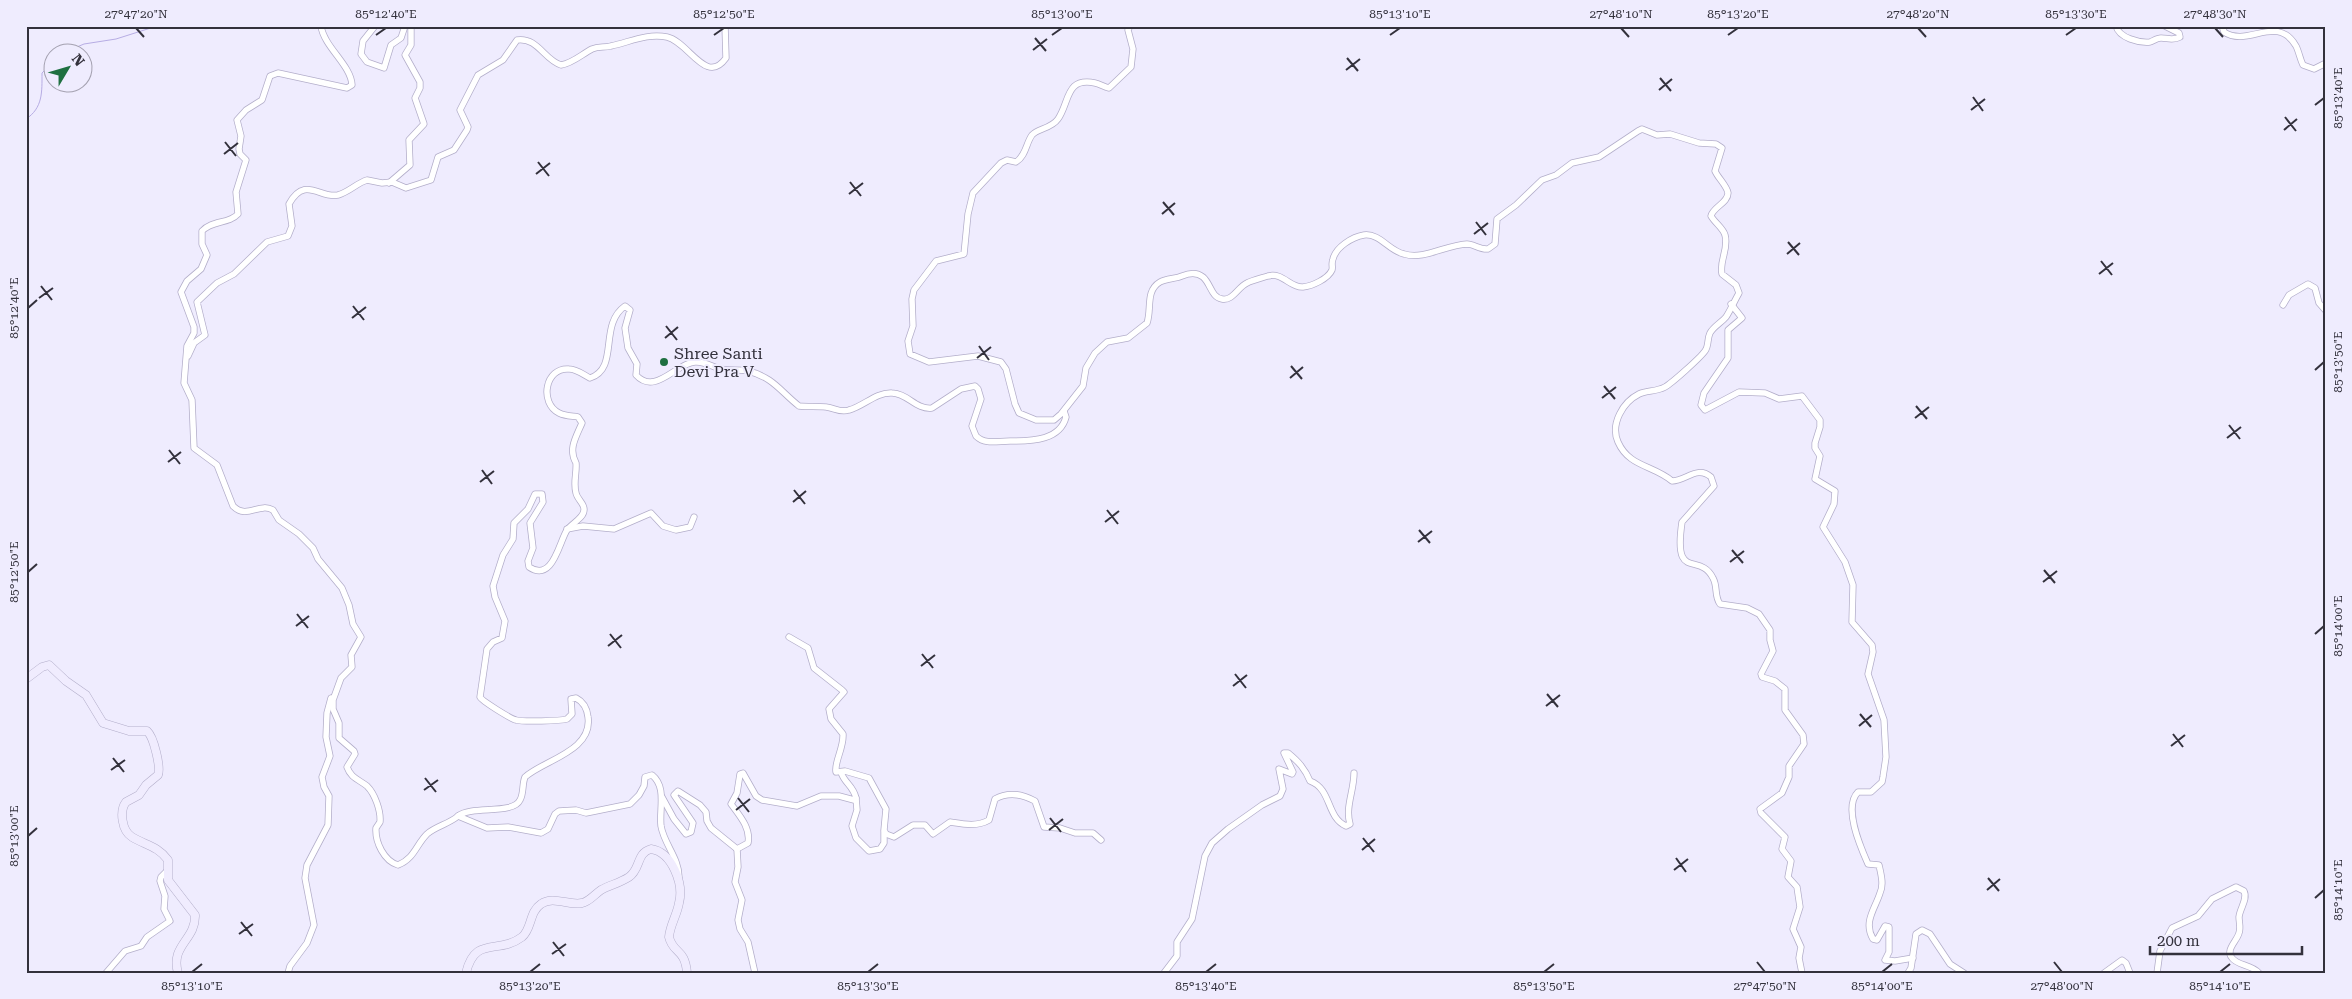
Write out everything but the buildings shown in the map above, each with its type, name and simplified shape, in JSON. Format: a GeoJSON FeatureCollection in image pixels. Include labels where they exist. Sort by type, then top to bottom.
{"type":"FeatureCollection","features":[{"type":"Feature","properties":{"kind":"street"},"geometry":{"type":"LineString","coordinates":[[288,973],[290,966],[307,943],[314,925],[305,878],[307,865],[328,825],[329,796],[324,787],[322,777],[330,756],[326,737],[327,708],[341,678],[352,667],[353,651],[361,637],[353,624],[344,592],[318,559],[313,548],[299,534],[279,520],[273,510],[265,508],[243,513],[232,506],[217,465],[194,448],[192,400],[184,383],[188,346],[194,333],[194,327],[181,292],[186,281],[201,270],[207,254],[202,244],[202,231],[210,224],[231,219],[238,214],[236,192],[246,160],[240,154],[239,149],[241,136],[238,118],[262,100],[267,81],[274,73],[287,74],[347,88],[352,85],[348,73],[335,56],[321,26]]}},
{"type":"Feature","properties":{"kind":"street"},"geometry":{"type":"LineString","coordinates":[[375,26],[363,40],[361,54],[367,62],[384,68],[392,46],[401,38],[405,26]]}},
{"type":"Feature","properties":{"kind":"street"},"geometry":{"type":"LineString","coordinates":[[389,183],[410,165],[409,140],[424,124],[415,98],[420,88],[420,82],[405,55],[411,45],[411,26]]}},
{"type":"Feature","properties":{"kind":"street"},"geometry":{"type":"LineString","coordinates":[[187,357],[194,343],[205,335],[197,302],[217,283],[234,274],[266,242],[290,234],[292,222],[288,210],[289,204],[304,189],[331,196],[344,193],[367,180],[412,188],[431,180],[438,157],[454,150],[468,130],[460,110],[462,103],[469,96],[476,78],[481,72],[503,60],[517,40],[532,42],[551,59],[561,65],[600,46],[608,47],[641,37],[666,36],[683,44],[695,59],[712,68],[716,67],[726,58],[725,26]]}},
{"type":"Feature","properties":{"kind":"street"},"geometry":{"type":"LineString","coordinates":[[1130,26],[1128,30],[1132,49],[1131,67],[1109,88],[1093,82],[1077,84],[1066,99],[1058,119],[1049,127],[1032,136],[1021,159],[1016,162],[1007,160],[1000,163],[994,172],[977,186],[973,193],[968,214],[964,254],[936,261],[912,294],[914,318],[908,348],[910,354],[929,362],[978,356],[1001,362],[1006,369],[1017,409],[1025,417],[1049,421],[1058,418],[1083,386],[1086,368],[1095,352],[1107,342],[1128,338],[1147,323],[1150,312],[1151,293],[1159,283],[1194,273],[1202,276],[1215,296],[1225,300],[1247,283],[1270,276],[1278,276],[1298,287],[1304,287],[1319,281],[1331,272],[1332,259],[1339,248],[1358,236],[1365,235],[1372,235],[1393,250],[1414,256],[1443,247],[1468,244],[1488,249],[1494,244],[1497,219],[1516,205],[1537,184],[1556,175],[1572,163],[1599,157],[1642,130],[1657,135],[1670,134],[1699,144],[1716,144],[1722,148],[1715,168],[1727,196],[1726,200],[1713,210],[1711,216],[1725,235],[1727,249],[1721,267],[1722,274],[1739,288],[1739,294],[1731,304],[1727,315],[1709,335],[1704,352],[1667,386],[1656,392],[1640,394],[1625,406],[1617,419],[1616,436],[1617,441],[1632,462],[1652,468],[1672,481],[1690,473],[1700,472],[1711,477],[1714,486],[1710,493],[1682,522],[1680,555],[1685,562],[1710,574],[1715,582],[1717,600],[1720,604],[1754,609],[1764,619],[1770,630],[1773,651],[1761,670],[1761,674],[1762,677],[1781,684],[1785,689],[1785,710],[1803,735],[1804,744],[1788,766],[1788,777],[1782,793],[1760,809],[1761,813],[1785,836],[1782,849],[1791,861],[1788,876],[1797,887],[1800,907],[1793,929],[1800,947],[1799,958],[1802,973]]}},
{"type":"Feature","properties":{"kind":"street"},"geometry":{"type":"LineString","coordinates":[[2116,26],[2117,31],[2122,35],[2143,42],[2159,38],[2172,40],[2180,37],[2179,33],[2165,26]]}},
{"type":"Feature","properties":{"kind":"street"},"geometry":{"type":"LineString","coordinates":[[2222,26],[2224,32],[2233,36],[2257,35],[2276,30],[2283,33],[2296,46],[2303,65],[2314,69],[2326,63]]}},
{"type":"Feature","properties":{"kind":"street"},"geometry":{"type":"LineString","coordinates":[[2284,305],[2289,295],[2308,284],[2315,288],[2319,303],[2326,312]]}},
{"type":"Feature","properties":{"kind":"street"},"geometry":{"type":"LineString","coordinates":[[1731,304],[1742,318],[1728,330],[1728,358],[1704,393],[1701,404],[1705,410],[1739,392],[1765,393],[1779,399],[1802,396],[1820,420],[1815,443],[1815,448],[1820,456],[1815,479],[1835,491],[1834,504],[1823,527],[1845,562],[1853,585],[1852,622],[1872,646],[1873,652],[1868,674],[1884,720],[1887,741],[1882,782],[1871,792],[1858,792],[1853,797],[1852,802],[1853,823],[1861,849],[1868,864],[1879,865],[1882,876],[1881,892],[1871,909],[1870,934],[1873,939],[1877,940],[1885,926],[1889,927],[1889,952],[1885,960],[1895,961],[1913,958]]}},
{"type":"Feature","properties":{"kind":"street"},"geometry":{"type":"LineString","coordinates":[[334,695],[332,706],[339,723],[339,738],[355,754],[348,768],[353,777],[370,789],[379,808],[380,822],[376,828],[376,838],[387,858],[398,865],[414,854],[429,833],[469,810],[486,811],[515,805],[521,800],[525,777],[564,755],[588,729],[586,706],[576,698],[570,699],[572,714],[567,719],[524,721],[510,718],[487,704],[480,697],[487,649],[493,642],[502,638],[504,633],[505,621],[495,597],[493,586],[502,555],[513,539],[514,523],[528,509],[535,494],[542,494],[543,502],[530,523],[534,548],[528,561],[529,567],[532,569],[541,569],[554,561],[567,529],[584,512],[584,508],[575,493],[574,472],[576,463],[572,449],[582,424],[578,418],[557,413],[551,408],[547,401],[546,389],[553,376],[565,369],[577,370],[590,378],[601,373],[607,365],[608,343],[614,320],[618,312],[625,306],[630,310],[631,314],[625,328],[627,345],[636,364],[636,375],[642,380],[658,381],[688,364],[697,362],[709,364],[720,369],[743,370],[758,374],[780,387],[799,406],[825,406],[843,411],[855,408],[876,397],[892,393],[898,394],[918,406],[932,408],[960,389],[975,386],[978,388],[981,399],[972,426],[976,436],[986,442],[1040,440],[1061,427],[1066,417],[1064,411]]}},
{"type":"Feature","properties":{"kind":"street"},"geometry":{"type":"LineString","coordinates":[[567,529],[583,526],[614,529],[651,513],[663,526],[678,530],[690,527],[694,517]]}},
{"type":"Feature","properties":{"kind":"street"},"geometry":{"type":"LineString","coordinates":[[789,637],[808,648],[814,668],[828,677],[844,692],[829,709],[831,719],[843,734],[842,753],[835,767],[836,772],[845,771],[869,778],[886,809],[884,843],[880,849],[868,851],[860,843],[852,826],[858,810],[856,798],[852,786],[842,777],[841,772]]}},
{"type":"Feature","properties":{"kind":"street"},"geometry":{"type":"LineString","coordinates":[[26,679],[42,667],[49,665],[66,681],[86,694],[103,723],[129,731],[148,731],[153,737],[155,754],[159,765],[158,775],[146,785],[139,795],[126,802],[122,814],[127,832],[132,837],[151,844],[166,856],[168,860],[168,880],[195,915],[189,938],[180,948],[175,959],[178,973]]}},
{"type":"Feature","properties":{"kind":"street"},"geometry":{"type":"LineString","coordinates":[[1164,973],[1177,956],[1176,942],[1192,919],[1201,871],[1208,850],[1219,834],[1262,805],[1280,796],[1283,789],[1279,769],[1292,774],[1293,772],[1284,753],[1288,753],[1294,758],[1306,770],[1310,782],[1320,786],[1326,793],[1329,806],[1341,824],[1346,826],[1350,824],[1349,801],[1354,790],[1354,774]]}},
{"type":"Feature","properties":{"kind":"street"},"geometry":{"type":"LineString","coordinates":[[458,816],[487,828],[508,827],[541,833],[548,829],[554,814],[559,811],[602,811],[630,804],[639,795],[648,775],[652,774],[657,779],[661,796],[661,825],[679,871],[678,884]]}},
{"type":"Feature","properties":{"kind":"street"},"geometry":{"type":"LineString","coordinates":[[737,849],[748,843],[749,838],[743,819],[731,804],[737,793],[740,774],[746,777],[756,796],[762,800],[797,806],[821,796],[839,796],[853,801],[856,798]]}},
{"type":"Feature","properties":{"kind":"street"},"geometry":{"type":"LineString","coordinates":[[661,796],[674,819],[686,834],[690,832],[693,823],[674,795],[678,791],[700,805],[706,812],[707,822],[711,828],[737,849],[738,867],[735,882],[742,900],[738,920],[748,942],[755,973]]}},
{"type":"Feature","properties":{"kind":"street"},"geometry":{"type":"LineString","coordinates":[[884,830],[886,834],[894,837],[905,828],[922,824],[932,834],[950,822],[980,824],[989,820],[996,799],[1007,794],[1014,794],[1035,801],[1044,827],[1060,828],[1075,833],[1093,833],[1101,840]]}},
{"type":"Feature","properties":{"kind":"street"},"geometry":{"type":"LineString","coordinates":[[466,973],[475,952],[484,948],[504,946],[521,937],[540,904],[551,900],[582,904],[602,890],[630,876],[645,850],[656,849],[667,858],[676,875],[680,902],[669,937],[673,947],[685,958],[687,973]]}},
{"type":"Feature","properties":{"kind":"street"},"geometry":{"type":"LineString","coordinates":[[106,973],[125,951],[141,946],[146,937],[170,921],[164,909],[165,896],[160,881],[161,876],[168,870]]}},
{"type":"Feature","properties":{"kind":"street"},"geometry":{"type":"LineString","coordinates":[[2156,973],[2160,951],[2172,928],[2198,916],[2212,899],[2236,887],[2244,891],[2246,897],[2240,913],[2239,934],[2230,950],[2230,956],[2234,960],[2254,967],[2259,973]]}},
{"type":"Feature","properties":{"kind":"street"},"geometry":{"type":"LineString","coordinates":[[1908,973],[1913,958],[1916,934],[1922,930],[1930,934],[1950,964],[1964,973]]}},
{"type":"Feature","properties":{"kind":"street"},"geometry":{"type":"LineString","coordinates":[[2104,973],[2122,960],[2126,963],[2130,973]]}},
{"type":"Feature","properties":{"kind":"waterway"},"geometry":{"type":"LineString","coordinates":[[92,43],[116,39],[157,26]]}},
{"type":"Feature","properties":{"kind":"waterway"},"geometry":{"type":"LineString","coordinates":[[26,119],[32,115],[39,105],[42,73]]}},
{"type":"Feature","properties":{"kind":"place","name":"Shree Santi Devi Pra V"},"geometry":{"type":"Point","coordinates":[664,362]}}]}
